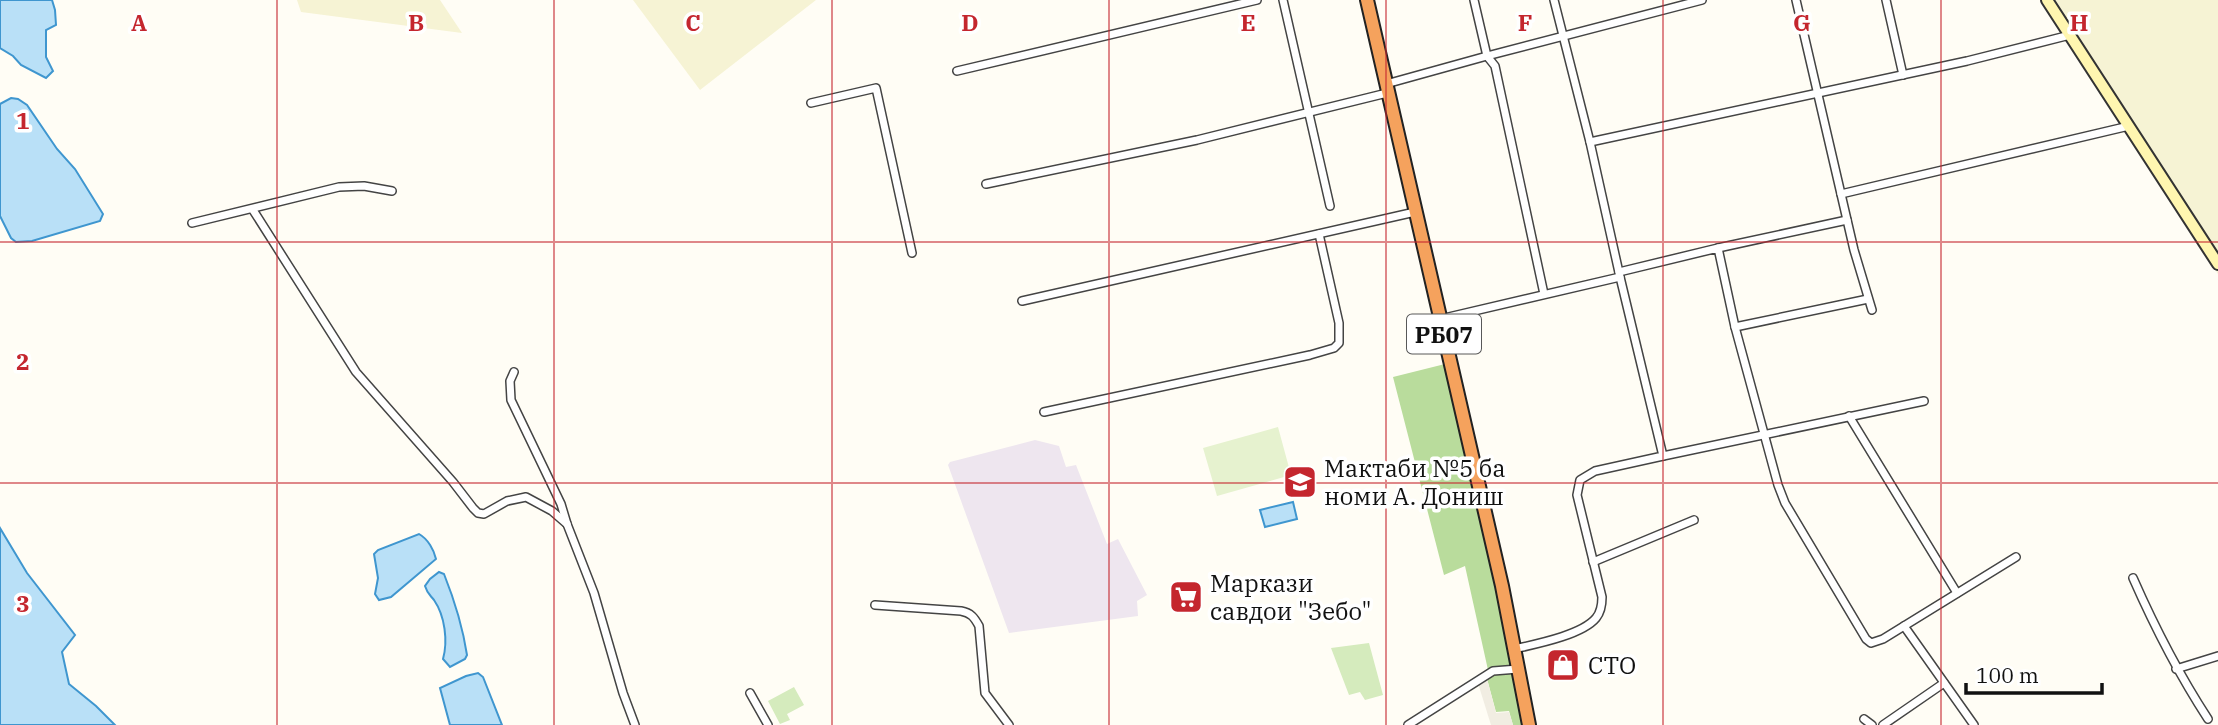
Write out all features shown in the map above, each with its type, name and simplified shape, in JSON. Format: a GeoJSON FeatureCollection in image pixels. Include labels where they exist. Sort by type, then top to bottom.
{"type":"FeatureCollection","features":[{"type":"Feature","properties":{"kind":"highway","name":"РБ07"},"geometry":{"type":"LineString","coordinates":[[1367,0],[1502,586],[1529,725]]}},
{"type":"Feature","properties":{"kind":"street"},"geometry":{"type":"LineString","coordinates":[[957,71],[1257,0]]}},
{"type":"Feature","properties":{"kind":"street"},"geometry":{"type":"LineString","coordinates":[[1283,0],[1330,206]]}},
{"type":"Feature","properties":{"kind":"street"},"geometry":{"type":"LineString","coordinates":[[1474,0],[1487,56],[1496,66],[1544,294]]}},
{"type":"Feature","properties":{"kind":"street"},"geometry":{"type":"LineString","coordinates":[[1554,0],[1590,142],[1662,456]]}},
{"type":"Feature","properties":{"kind":"street"},"geometry":{"type":"LineString","coordinates":[[986,184],[1197,140],[1308,112],[1487,56],[1702,0]]}},
{"type":"Feature","properties":{"kind":"street"},"geometry":{"type":"LineString","coordinates":[[1796,0],[1847,220],[1872,310]]}},
{"type":"Feature","properties":{"kind":"street"},"geometry":{"type":"LineString","coordinates":[[1886,0],[1902,75]]}},
{"type":"Feature","properties":{"kind":"street"},"geometry":{"type":"LineString","coordinates":[[2047,0],[2218,264]]}},
{"type":"Feature","properties":{"kind":"street"},"geometry":{"type":"LineString","coordinates":[[1590,142],[1818,94],[2070,35]]}},
{"type":"Feature","properties":{"kind":"street"},"geometry":{"type":"LineString","coordinates":[[811,103],[876,88],[912,253]]}},
{"type":"Feature","properties":{"kind":"street"},"geometry":{"type":"LineString","coordinates":[[1841,194],[2129,126]]}},
{"type":"Feature","properties":{"kind":"street"},"geometry":{"type":"LineString","coordinates":[[192,223],[339,187],[364,186],[392,191]]}},
{"type":"Feature","properties":{"kind":"street"},"geometry":{"type":"LineString","coordinates":[[253,210],[356,372],[473,508],[484,514],[507,502],[526,497],[552,511],[567,524]]}},
{"type":"Feature","properties":{"kind":"street"},"geometry":{"type":"LineString","coordinates":[[1022,301],[1415,212]]}},
{"type":"Feature","properties":{"kind":"street"},"geometry":{"type":"LineString","coordinates":[[1440,319],[1718,248],[1847,220]]}},
{"type":"Feature","properties":{"kind":"street"},"geometry":{"type":"LineString","coordinates":[[1044,412],[1334,348],[1339,343],[1339,323],[1319,233]]}},
{"type":"Feature","properties":{"kind":"street"},"geometry":{"type":"LineString","coordinates":[[1718,248],[1735,327],[1778,485],[1866,639],[1871,643],[1876,642],[2016,557]]}},
{"type":"Feature","properties":{"kind":"street"},"geometry":{"type":"LineString","coordinates":[[1735,327],[1868,299]]}},
{"type":"Feature","properties":{"kind":"street"},"geometry":{"type":"LineString","coordinates":[[514,372],[510,381],[511,400],[561,504],[594,593],[635,725]]}},
{"type":"Feature","properties":{"kind":"street"},"geometry":{"type":"LineString","coordinates":[[1514,649],[1572,632],[1595,619],[1602,606],[1577,495],[1580,480],[1595,471],[1763,433],[1924,401]]}},
{"type":"Feature","properties":{"kind":"street"},"geometry":{"type":"LineString","coordinates":[[1849,416],[1957,593]]}},
{"type":"Feature","properties":{"kind":"street"},"geometry":{"type":"LineString","coordinates":[[1593,562],[1694,520]]}},
{"type":"Feature","properties":{"kind":"street"},"geometry":{"type":"LineString","coordinates":[[2133,578],[2176,669],[2208,719]]}},
{"type":"Feature","properties":{"kind":"street"},"geometry":{"type":"LineString","coordinates":[[875,605],[961,611],[974,617],[979,626],[985,693],[1009,725]]}},
{"type":"Feature","properties":{"kind":"street"},"geometry":{"type":"LineString","coordinates":[[1904,626],[1974,725]]}},
{"type":"Feature","properties":{"kind":"street"},"geometry":{"type":"LineString","coordinates":[[2176,669],[2218,656]]}},
{"type":"Feature","properties":{"kind":"street"},"geometry":{"type":"LineString","coordinates":[[1408,725],[1493,671],[1518,669]]}},
{"type":"Feature","properties":{"kind":"street"},"geometry":{"type":"LineString","coordinates":[[1883,725],[1944,683]]}},
{"type":"Feature","properties":{"kind":"street"},"geometry":{"type":"LineString","coordinates":[[750,692],[768,725]]}},
{"type":"Feature","properties":{"kind":"street"},"geometry":{"type":"LineString","coordinates":[[1864,719],[1872,725]]}},
{"type":"Feature","properties":{"kind":"shaded area"},"geometry":{"type":"Polygon","coordinates":[[[297,0],[440,0],[462,33],[301,12],[297,0]]]}},
{"type":"Feature","properties":{"kind":"shaded area"},"geometry":{"type":"Polygon","coordinates":[[[633,0],[816,0],[700,90],[633,0]]]}},
{"type":"Feature","properties":{"kind":"shaded area"},"geometry":{"type":"Polygon","coordinates":[[[2045,0],[2218,0],[2218,274],[2045,0]]]}},
{"type":"Feature","properties":{"kind":"shaded area"},"geometry":{"type":"Polygon","coordinates":[[[1035,440],[1059,446],[1066,467],[1076,465],[1107,544],[1118,539],[1147,595],[1137,601],[1138,616],[1009,633],[948,465],[950,462],[1035,440]]]}},
{"type":"Feature","properties":{"kind":"shaded area"},"geometry":{"type":"Polygon","coordinates":[[[1486,675],[1496,713],[1509,712],[1513,725],[1491,725],[1477,680],[1486,675]]]}},
{"type":"Feature","properties":{"kind":"green space"},"geometry":{"type":"Polygon","coordinates":[[[1449,363],[1515,666],[1495,666],[1488,670],[1465,566],[1444,575],[1393,377],[1449,363]]]}},
{"type":"Feature","properties":{"kind":"green space"},"geometry":{"type":"Polygon","coordinates":[[[1278,427],[1291,475],[1217,496],[1203,448],[1278,427]]]}},
{"type":"Feature","properties":{"kind":"green space"},"geometry":{"type":"Polygon","coordinates":[[[1369,643],[1383,695],[1365,700],[1360,692],[1349,695],[1331,648],[1369,643]]]}},
{"type":"Feature","properties":{"kind":"green space"},"geometry":{"type":"Polygon","coordinates":[[[1518,669],[1529,725],[1513,725],[1509,711],[1496,712],[1486,675],[1518,669]]]}},
{"type":"Feature","properties":{"kind":"green space"},"geometry":{"type":"Polygon","coordinates":[[[794,687],[804,705],[787,714],[790,720],[780,724],[768,701],[794,687]]]}},
{"type":"Feature","properties":{"kind":"water"},"geometry":{"type":"Polygon","coordinates":[[[0,0],[52,0],[56,25],[46,30],[46,57],[53,71],[46,78],[21,65],[0,48],[0,0]]]}},
{"type":"Feature","properties":{"kind":"water"},"geometry":{"type":"Polygon","coordinates":[[[11,98],[27,105],[57,149],[75,169],[103,214],[100,221],[32,241],[16,242],[11,238],[0,216],[0,104],[11,98]]]}},
{"type":"Feature","properties":{"kind":"water"},"geometry":{"type":"Polygon","coordinates":[[[1293,502],[1297,519],[1265,527],[1260,510],[1293,502]]]}},
{"type":"Feature","properties":{"kind":"water"},"geometry":{"type":"Polygon","coordinates":[[[0,528],[27,573],[75,635],[62,652],[69,684],[115,725],[0,725],[0,528]]]}},
{"type":"Feature","properties":{"kind":"water"},"geometry":{"type":"Polygon","coordinates":[[[419,534],[430,545],[436,559],[391,597],[379,600],[375,594],[378,578],[374,554],[419,534]]]}},
{"type":"Feature","properties":{"kind":"water"},"geometry":{"type":"Polygon","coordinates":[[[439,572],[444,574],[451,594],[467,655],[465,659],[450,667],[443,659],[445,637],[441,613],[425,586],[439,572]]]}},
{"type":"Feature","properties":{"kind":"water"},"geometry":{"type":"Polygon","coordinates":[[[478,673],[483,677],[502,725],[450,725],[440,688],[478,673]]]}},
{"type":"Feature","properties":{"kind":"place","name":"Мактаби №5 ба номи А. Дониш"},"geometry":{"type":"Point","coordinates":[1300,482]}},
{"type":"Feature","properties":{"kind":"place","name":"Маркази савдои \"Зебо\""},"geometry":{"type":"Point","coordinates":[1186,597]}},
{"type":"Feature","properties":{"kind":"place","name":"СТО"},"geometry":{"type":"Point","coordinates":[1563,665]}}]}
